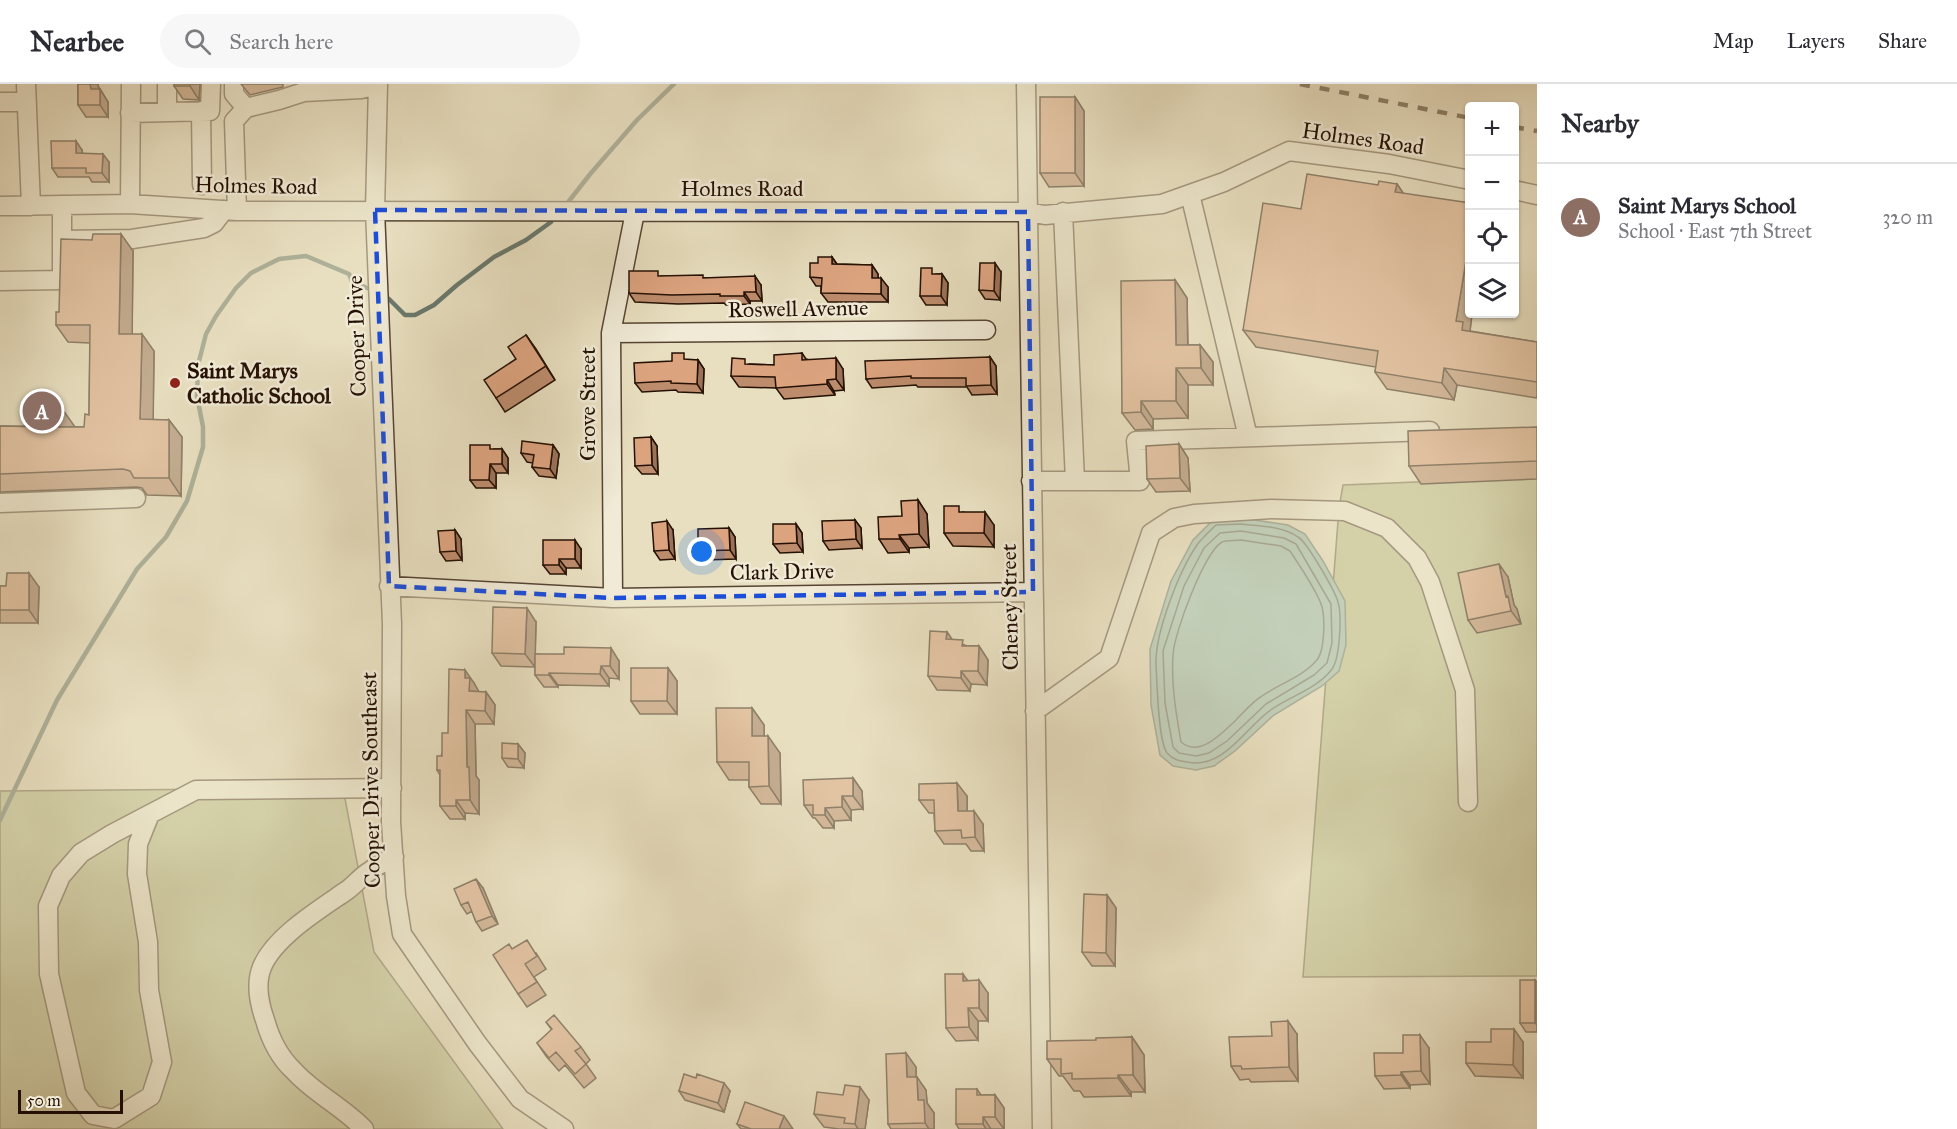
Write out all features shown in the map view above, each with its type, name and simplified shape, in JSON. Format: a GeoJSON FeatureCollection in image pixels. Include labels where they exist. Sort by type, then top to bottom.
{"type":"FeatureCollection","features":[{"type":"Feature","properties":{"kind":"street"},"geometry":{"type":"LineString","coordinates":[[130,204],[131,84]]}},
{"type":"Feature","properties":{"kind":"street"},"geometry":{"type":"LineString","coordinates":[[166,84],[167,112]]}},
{"type":"Feature","properties":{"kind":"street"},"geometry":{"type":"LineString","coordinates":[[130,113],[210,111],[211,84]]}},
{"type":"Feature","properties":{"kind":"street"},"geometry":{"type":"LineString","coordinates":[[234,84],[234,94],[246,108]]}},
{"type":"Feature","properties":{"kind":"street","name":"Cheney Street"},"geometry":{"type":"LineString","coordinates":[[1026,84],[1042,1129]]}},
{"type":"Feature","properties":{"kind":"street"},"geometry":{"type":"LineString","coordinates":[[62,240],[132,239],[204,228],[230,211],[234,121],[246,108],[304,92],[362,89],[378,85]]}},
{"type":"Feature","properties":{"kind":"street","name":"Cooper Drive"},"geometry":{"type":"LineString","coordinates":[[378,85],[375,210],[389,586]]}},
{"type":"Feature","properties":{"kind":"street"},"geometry":{"type":"LineString","coordinates":[[0,102],[26,93],[31,206]]}},
{"type":"Feature","properties":{"kind":"street"},"geometry":{"type":"LineString","coordinates":[[201,111],[202,185]]}},
{"type":"Feature","properties":{"kind":"street","name":"Holmes Road"},"geometry":{"type":"LineString","coordinates":[[0,206],[130,204],[230,211],[1028,212],[1045,214],[1162,204],[1224,182],[1289,151],[1389,164],[1465,179]]}},
{"type":"Feature","properties":{"kind":"street"},"geometry":{"type":"LineString","coordinates":[[1519,191],[1537,195]]}},
{"type":"Feature","properties":{"kind":"street"},"geometry":{"type":"LineString","coordinates":[[1190,194],[1248,437]]}},
{"type":"Feature","properties":{"kind":"street"},"geometry":{"type":"LineString","coordinates":[[0,281],[62,280],[62,206]]}},
{"type":"Feature","properties":{"kind":"street","name":"Grove Street"},"geometry":{"type":"LineString","coordinates":[[612,598],[611,333],[635,212]]}},
{"type":"Feature","properties":{"kind":"street"},"geometry":{"type":"LineString","coordinates":[[1063,212],[1075,481]]}},
{"type":"Feature","properties":{"kind":"street","name":"Roswell Avenue"},"geometry":{"type":"LineString","coordinates":[[611,333],[986,330]]}},
{"type":"Feature","properties":{"kind":"street"},"geometry":{"type":"LineString","coordinates":[[1031,482],[1140,481],[1136,441],[1444,431]]}},
{"type":"Feature","properties":{"kind":"street"},"geometry":{"type":"LineString","coordinates":[[0,502],[136,498]]}},
{"type":"Feature","properties":{"kind":"street"},"geometry":{"type":"LineString","coordinates":[[1035,711],[1109,658],[1151,533],[1174,518],[1194,514],[1271,509],[1345,511],[1387,528],[1417,558],[1430,582],[1465,690],[1468,802]]}},
{"type":"Feature","properties":{"kind":"street","name":"Clark Drive"},"geometry":{"type":"LineString","coordinates":[[389,586],[612,598],[1033,592]]}},
{"type":"Feature","properties":{"kind":"street","name":"Cooper Drive Southeast"},"geometry":{"type":"LineString","coordinates":[[389,586],[392,624],[391,822],[396,896],[402,934],[477,1043],[520,1099],[564,1129]]}},
{"type":"Feature","properties":{"kind":"street"},"geometry":{"type":"LineString","coordinates":[[150,814],[138,844],[137,874],[148,942],[148,990],[162,1062],[151,1096],[114,1119],[93,1115],[76,1093],[49,974],[48,906],[61,876],[81,853],[112,834],[150,814],[196,790],[392,788]]}},
{"type":"Feature","properties":{"kind":"street"},"geometry":{"type":"LineString","coordinates":[[364,1129],[354,1119],[328,1102],[293,1071],[278,1051],[267,1028],[258,1000],[259,978],[266,960],[278,943],[321,908],[356,885],[368,872],[394,857]]}},
{"type":"Feature","properties":{"kind":"highlighted area"},"geometry":{"type":"Polygon","coordinates":[[[375,210],[1028,212],[1033,592],[613,598],[389,586],[375,210]]]}},
{"type":"Feature","properties":{"kind":"green space"},"geometry":{"type":"Polygon","coordinates":[[[1537,477],[1537,976],[1303,977],[1339,508],[1343,485],[1537,477]]]}},
{"type":"Feature","properties":{"kind":"green space"},"geometry":{"type":"Polygon","coordinates":[[[343,788],[374,952],[503,1129],[0,1129],[0,791],[343,788]]]}},
{"type":"Feature","properties":{"kind":"water"},"geometry":{"type":"Polygon","coordinates":[[[1241,518],[1288,525],[1305,534],[1323,561],[1345,601],[1346,645],[1339,671],[1322,686],[1274,715],[1235,751],[1214,766],[1196,770],[1173,766],[1160,755],[1151,705],[1150,649],[1171,581],[1193,540],[1214,519],[1241,518]]]}},
{"type":"Feature","properties":{"kind":"building"},"geometry":{"type":"Polygon","coordinates":[[[78,84],[90,84],[91,89],[100,89],[100,105],[78,105],[78,84]]]}},
{"type":"Feature","properties":{"kind":"building"},"geometry":{"type":"Polygon","coordinates":[[[174,84],[190,84],[190,86],[174,86],[174,84]]]}},
{"type":"Feature","properties":{"kind":"building"},"geometry":{"type":"Polygon","coordinates":[[[1040,97],[1075,97],[1075,173],[1040,173],[1040,97]]]}},
{"type":"Feature","properties":{"kind":"building"},"geometry":{"type":"Polygon","coordinates":[[[51,141],[76,141],[76,153],[103,154],[102,173],[86,173],[86,168],[52,168],[51,141]]]}},
{"type":"Feature","properties":{"kind":"building"},"geometry":{"type":"Polygon","coordinates":[[[1307,174],[1378,185],[1379,181],[1397,184],[1395,192],[1465,202],[1465,267],[1456,321],[1463,322],[1462,330],[1537,342],[1537,382],[1444,368],[1442,383],[1375,372],[1378,351],[1243,330],[1263,203],[1301,209],[1307,174]]]}},
{"type":"Feature","properties":{"kind":"building"},"geometry":{"type":"Polygon","coordinates":[[[93,234],[121,234],[119,334],[142,334],[140,419],[169,420],[169,478],[134,478],[130,471],[123,469],[0,474],[0,426],[45,427],[52,406],[63,410],[56,427],[84,427],[85,414],[89,415],[90,325],[56,325],[56,312],[59,312],[61,239],[92,240],[93,234]]]}},
{"type":"Feature","properties":{"kind":"building"},"geometry":{"type":"Polygon","coordinates":[[[818,257],[832,257],[832,264],[872,265],[872,278],[881,278],[881,294],[821,293],[822,278],[810,277],[810,263],[818,263],[818,257]]]}},
{"type":"Feature","properties":{"kind":"building"},"geometry":{"type":"Polygon","coordinates":[[[980,263],[995,263],[994,291],[979,290],[980,263]]]}},
{"type":"Feature","properties":{"kind":"building"},"geometry":{"type":"Polygon","coordinates":[[[921,268],[932,268],[932,274],[942,274],[941,296],[920,296],[921,268]]]}},
{"type":"Feature","properties":{"kind":"building"},"geometry":{"type":"Polygon","coordinates":[[[629,271],[658,271],[658,276],[703,275],[703,278],[755,276],[756,292],[744,292],[744,296],[629,293],[629,271]]]}},
{"type":"Feature","properties":{"kind":"building"},"geometry":{"type":"Polygon","coordinates":[[[1175,280],[1176,345],[1200,345],[1201,368],[1176,368],[1176,401],[1141,401],[1141,412],[1122,413],[1121,281],[1175,280]]]}},
{"type":"Feature","properties":{"kind":"building"},"geometry":{"type":"Polygon","coordinates":[[[526,335],[546,366],[496,398],[484,380],[516,359],[508,347],[526,335]]]}},
{"type":"Feature","properties":{"kind":"building"},"geometry":{"type":"Polygon","coordinates":[[[672,353],[684,353],[684,359],[698,360],[697,384],[671,383],[671,381],[635,383],[634,363],[672,361],[672,353]]]}},
{"type":"Feature","properties":{"kind":"building"},"geometry":{"type":"Polygon","coordinates":[[[802,353],[802,360],[836,358],[836,379],[827,380],[827,384],[776,388],[775,377],[731,376],[732,358],[745,359],[745,364],[774,365],[774,355],[802,353]]]}},
{"type":"Feature","properties":{"kind":"building"},"geometry":{"type":"Polygon","coordinates":[[[990,357],[991,385],[966,386],[966,378],[911,378],[911,376],[866,379],[865,361],[990,357]]]}},
{"type":"Feature","properties":{"kind":"building"},"geometry":{"type":"Polygon","coordinates":[[[1537,427],[1537,461],[1409,466],[1408,431],[1537,427]]]}},
{"type":"Feature","properties":{"kind":"building"},"geometry":{"type":"Polygon","coordinates":[[[651,437],[652,465],[635,466],[634,438],[651,437]]]}},
{"type":"Feature","properties":{"kind":"building"},"geometry":{"type":"Polygon","coordinates":[[[522,441],[553,445],[550,469],[532,467],[534,455],[521,453],[522,441]]]}},
{"type":"Feature","properties":{"kind":"building"},"geometry":{"type":"Polygon","coordinates":[[[1179,444],[1180,478],[1147,479],[1146,446],[1179,444]]]}},
{"type":"Feature","properties":{"kind":"building"},"geometry":{"type":"Polygon","coordinates":[[[470,445],[490,445],[490,449],[502,449],[502,464],[490,464],[489,480],[470,480],[470,445]]]}},
{"type":"Feature","properties":{"kind":"building"},"geometry":{"type":"Polygon","coordinates":[[[918,500],[919,534],[899,535],[900,539],[879,539],[878,517],[902,516],[901,501],[918,500]]]}},
{"type":"Feature","properties":{"kind":"building"},"geometry":{"type":"Polygon","coordinates":[[[944,506],[959,506],[959,512],[985,512],[984,533],[944,533],[944,506]]]}},
{"type":"Feature","properties":{"kind":"building"},"geometry":{"type":"Polygon","coordinates":[[[855,520],[856,539],[823,541],[822,521],[855,520]]]}},
{"type":"Feature","properties":{"kind":"building"},"geometry":{"type":"Polygon","coordinates":[[[667,521],[669,550],[654,551],[652,523],[667,521]]]}},
{"type":"Feature","properties":{"kind":"building"},"geometry":{"type":"Polygon","coordinates":[[[773,524],[796,524],[797,543],[773,544],[773,524]]]}},
{"type":"Feature","properties":{"kind":"building"},"geometry":{"type":"Polygon","coordinates":[[[729,528],[730,550],[698,551],[698,529],[729,528]]]}},
{"type":"Feature","properties":{"kind":"building"},"geometry":{"type":"Polygon","coordinates":[[[455,530],[456,551],[440,552],[438,531],[455,530]]]}},
{"type":"Feature","properties":{"kind":"building"},"geometry":{"type":"Polygon","coordinates":[[[543,540],[575,540],[575,559],[559,559],[559,565],[543,565],[543,540]]]}},
{"type":"Feature","properties":{"kind":"building"},"geometry":{"type":"Polygon","coordinates":[[[1499,564],[1511,611],[1468,620],[1458,573],[1499,564]]]}},
{"type":"Feature","properties":{"kind":"building"},"geometry":{"type":"Polygon","coordinates":[[[7,573],[29,573],[29,610],[0,610],[0,586],[6,586],[7,573]]]}},
{"type":"Feature","properties":{"kind":"building"},"geometry":{"type":"Polygon","coordinates":[[[493,607],[527,608],[525,654],[492,653],[493,607]]]}},
{"type":"Feature","properties":{"kind":"building"},"geometry":{"type":"Polygon","coordinates":[[[930,631],[947,632],[946,639],[963,640],[962,646],[979,646],[978,671],[961,671],[961,678],[928,676],[930,631]]]}},
{"type":"Feature","properties":{"kind":"building"},"geometry":{"type":"Polygon","coordinates":[[[564,647],[611,648],[610,666],[601,666],[600,674],[535,675],[535,654],[564,654],[564,647]]]}},
{"type":"Feature","properties":{"kind":"building"},"geometry":{"type":"Polygon","coordinates":[[[631,668],[668,668],[667,701],[631,701],[631,668]]]}},
{"type":"Feature","properties":{"kind":"building"},"geometry":{"type":"Polygon","coordinates":[[[449,669],[465,670],[465,678],[470,678],[469,691],[486,692],[485,711],[466,710],[470,800],[456,800],[456,806],[440,806],[440,770],[437,770],[437,756],[442,756],[442,733],[448,733],[449,669]]]}},
{"type":"Feature","properties":{"kind":"building"},"geometry":{"type":"Polygon","coordinates":[[[716,708],[752,708],[752,736],[768,736],[769,786],[749,787],[749,762],[717,762],[716,708]]]}},
{"type":"Feature","properties":{"kind":"building"},"geometry":{"type":"Polygon","coordinates":[[[502,743],[518,744],[518,759],[502,758],[502,743]]]}},
{"type":"Feature","properties":{"kind":"building"},"geometry":{"type":"Polygon","coordinates":[[[853,778],[853,796],[842,796],[842,807],[825,808],[825,815],[813,815],[813,805],[804,805],[803,780],[853,778]]]}},
{"type":"Feature","properties":{"kind":"building"},"geometry":{"type":"Polygon","coordinates":[[[957,783],[958,811],[974,811],[975,837],[962,838],[961,830],[935,831],[934,800],[919,800],[919,784],[957,783]]]}},
{"type":"Feature","properties":{"kind":"building"},"geometry":{"type":"Polygon","coordinates":[[[476,879],[492,916],[476,922],[468,902],[461,905],[454,889],[476,879]]]}},
{"type":"Feature","properties":{"kind":"building"},"geometry":{"type":"Polygon","coordinates":[[[1084,894],[1107,895],[1106,953],[1082,952],[1084,894]]]}},
{"type":"Feature","properties":{"kind":"building"},"geometry":{"type":"Polygon","coordinates":[[[527,940],[537,956],[525,964],[537,982],[518,994],[493,955],[509,944],[512,949],[527,940]]]}},
{"type":"Feature","properties":{"kind":"building"},"geometry":{"type":"Polygon","coordinates":[[[945,974],[963,974],[963,981],[979,980],[979,1008],[968,1008],[969,1027],[946,1028],[945,974]]]}},
{"type":"Feature","properties":{"kind":"building"},"geometry":{"type":"Polygon","coordinates":[[[1520,980],[1535,980],[1535,1023],[1520,1023],[1520,980]]]}},
{"type":"Feature","properties":{"kind":"building"},"geometry":{"type":"Polygon","coordinates":[[[554,1015],[581,1047],[575,1051],[586,1064],[575,1074],[556,1052],[549,1058],[537,1043],[552,1029],[546,1022],[554,1015]]]}},
{"type":"Feature","properties":{"kind":"building"},"geometry":{"type":"Polygon","coordinates":[[[1288,1021],[1289,1067],[1242,1069],[1241,1066],[1231,1066],[1229,1037],[1272,1036],[1271,1022],[1288,1021]]]}},
{"type":"Feature","properties":{"kind":"building"},"geometry":{"type":"Polygon","coordinates":[[[1491,1029],[1514,1029],[1513,1065],[1466,1063],[1466,1042],[1491,1042],[1491,1029]]]}},
{"type":"Feature","properties":{"kind":"building"},"geometry":{"type":"Polygon","coordinates":[[[1403,1035],[1420,1035],[1421,1071],[1401,1072],[1401,1075],[1375,1076],[1374,1053],[1403,1053],[1403,1035]]]}},
{"type":"Feature","properties":{"kind":"building"},"geometry":{"type":"Polygon","coordinates":[[[1132,1037],[1133,1075],[1118,1075],[1118,1078],[1072,1079],[1072,1073],[1061,1074],[1061,1059],[1047,1059],[1047,1041],[1132,1037]]]}},
{"type":"Feature","properties":{"kind":"building"},"geometry":{"type":"Polygon","coordinates":[[[906,1053],[907,1077],[917,1077],[918,1100],[924,1100],[925,1123],[888,1124],[886,1054],[906,1053]]]}},
{"type":"Feature","properties":{"kind":"building"},"geometry":{"type":"Polygon","coordinates":[[[684,1074],[696,1078],[697,1074],[724,1083],[718,1103],[679,1091],[684,1074]]]}},
{"type":"Feature","properties":{"kind":"building"},"geometry":{"type":"Polygon","coordinates":[[[845,1085],[860,1087],[855,1124],[844,1123],[845,1118],[814,1114],[817,1092],[843,1095],[845,1085]]]}},
{"type":"Feature","properties":{"kind":"building"},"geometry":{"type":"Polygon","coordinates":[[[956,1089],[977,1089],[977,1095],[995,1095],[995,1117],[983,1117],[983,1124],[956,1124],[956,1089]]]}},
{"type":"Feature","properties":{"kind":"building"},"geometry":{"type":"Polygon","coordinates":[[[745,1102],[784,1116],[779,1129],[751,1129],[737,1124],[745,1102]]]}},
{"type":"Feature","properties":{"kind":"waterway"},"geometry":{"type":"LineString","coordinates":[[569,201],[637,120],[674,84]]}},
{"type":"Feature","properties":{"kind":"waterway"},"geometry":{"type":"LineString","coordinates":[[389,299],[405,315],[415,315],[434,305],[494,257],[526,240],[551,222]]}},
{"type":"Feature","properties":{"kind":"waterway"},"geometry":{"type":"LineString","coordinates":[[0,820],[57,700],[137,569],[166,537],[187,501],[203,447],[203,427],[197,396],[198,365],[206,334],[216,316],[236,288],[251,273],[279,259],[306,256],[349,274],[352,281],[367,288]]}},
{"type":"Feature","properties":{"kind":"railway"},"geometry":{"type":"LineString","coordinates":[[1300,84],[1465,117]]}},
{"type":"Feature","properties":{"kind":"railway"},"geometry":{"type":"LineString","coordinates":[[1519,128],[1537,131]]}},
{"type":"Feature","properties":{"kind":"place","name":"Saint Marys Catholic School"},"geometry":{"type":"Point","coordinates":[175,383]}},
{"type":"Feature","properties":{"kind":"place","name":"Saint Marys School"},"geometry":{"type":"Point","coordinates":[42,411]}}]}
